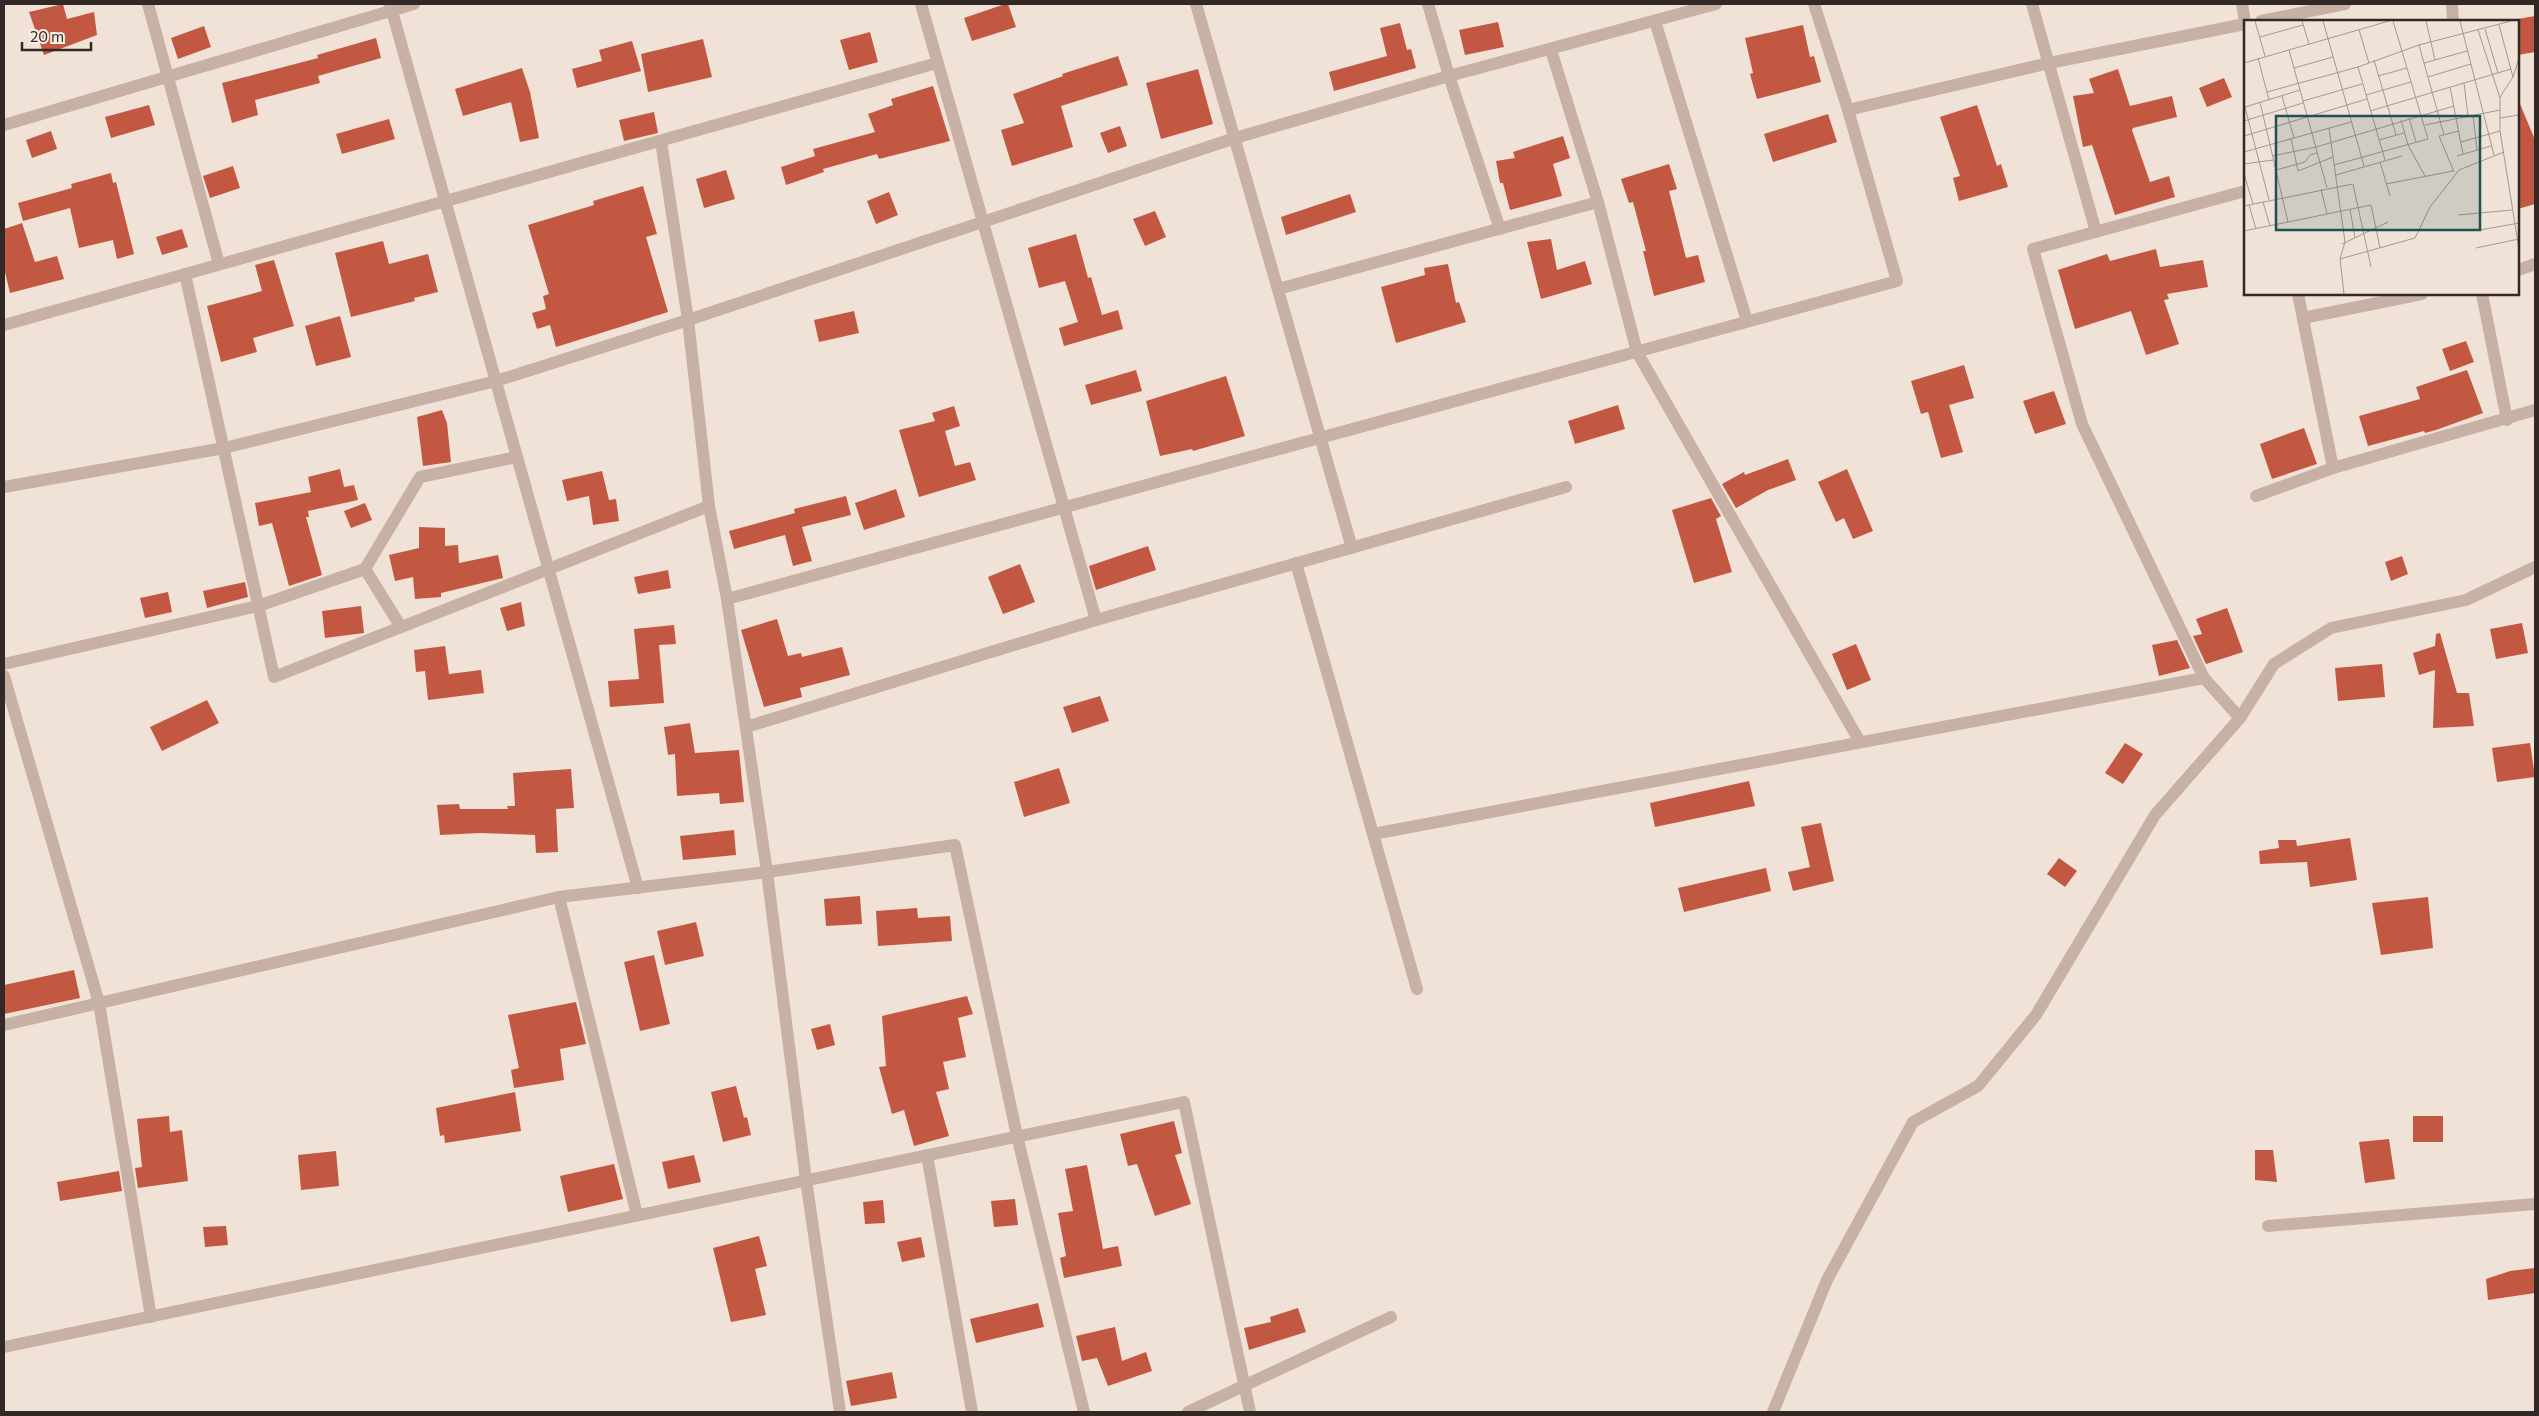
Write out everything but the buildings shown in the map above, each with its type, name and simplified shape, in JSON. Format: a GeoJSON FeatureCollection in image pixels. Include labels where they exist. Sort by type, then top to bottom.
{"type":"FeatureCollection","features":[{"type":"Feature","properties":{"kind":"street"},"geometry":{"type":"LineString","coordinates":[[148,4],[219,264]]}},
{"type":"Feature","properties":{"kind":"street"},"geometry":{"type":"LineString","coordinates":[[4,125],[391,7],[414,4]]}},
{"type":"Feature","properties":{"kind":"street"},"geometry":{"type":"LineString","coordinates":[[921,4],[1096,620]]}},
{"type":"Feature","properties":{"kind":"street"},"geometry":{"type":"LineString","coordinates":[[1196,4],[1352,548]]}},
{"type":"Feature","properties":{"kind":"street"},"geometry":{"type":"LineString","coordinates":[[1428,4],[1449,76],[1500,229]]}},
{"type":"Feature","properties":{"kind":"street"},"geometry":{"type":"LineString","coordinates":[[4,487],[224,448],[496,381],[688,320],[1235,138],[1449,76],[1716,4]]}},
{"type":"Feature","properties":{"kind":"street"},"geometry":{"type":"LineString","coordinates":[[727,599],[1897,281],[1848,110],[1814,4]]}},
{"type":"Feature","properties":{"kind":"street"},"geometry":{"type":"LineString","coordinates":[[2032,4],[2096,232]]}},
{"type":"Feature","properties":{"kind":"street"},"geometry":{"type":"LineString","coordinates":[[2242,4],[2245,20]]}},
{"type":"Feature","properties":{"kind":"street"},"geometry":{"type":"LineString","coordinates":[[2265,20],[2345,4]]}},
{"type":"Feature","properties":{"kind":"street"},"geometry":{"type":"LineString","coordinates":[[2452,4],[2453,20]]}},
{"type":"Feature","properties":{"kind":"street"},"geometry":{"type":"LineString","coordinates":[[391,7],[638,888]]}},
{"type":"Feature","properties":{"kind":"street"},"geometry":{"type":"LineString","coordinates":[[1656,21],[1747,322]]}},
{"type":"Feature","properties":{"kind":"street"},"geometry":{"type":"LineString","coordinates":[[1848,110],[2048,63],[2244,23]]}},
{"type":"Feature","properties":{"kind":"street"},"geometry":{"type":"LineString","coordinates":[[1551,50],[1598,202],[1637,352],[1860,742]]}},
{"type":"Feature","properties":{"kind":"street"},"geometry":{"type":"LineString","coordinates":[[4,324],[938,63]]}},
{"type":"Feature","properties":{"kind":"street"},"geometry":{"type":"LineString","coordinates":[[662,140],[688,320],[709,506],[727,599],[767,872],[806,1180],[840,1412]]}},
{"type":"Feature","properties":{"kind":"street"},"geometry":{"type":"LineString","coordinates":[[2240,718],[2204,678],[2082,424],[2033,249],[2244,191]]}},
{"type":"Feature","properties":{"kind":"street"},"geometry":{"type":"LineString","coordinates":[[1278,289],[1598,202]]}},
{"type":"Feature","properties":{"kind":"street"},"geometry":{"type":"LineString","coordinates":[[2519,270],[2535,264]]}},
{"type":"Feature","properties":{"kind":"street"},"geometry":{"type":"LineString","coordinates":[[185,274],[274,677],[709,506]]}},
{"type":"Feature","properties":{"kind":"street"},"geometry":{"type":"LineString","coordinates":[[2298,295],[2333,468]]}},
{"type":"Feature","properties":{"kind":"street"},"geometry":{"type":"LineString","coordinates":[[2303,318],[2417,295]]}},
{"type":"Feature","properties":{"kind":"street"},"geometry":{"type":"LineString","coordinates":[[2482,295],[2507,420]]}},
{"type":"Feature","properties":{"kind":"street"},"geometry":{"type":"LineString","coordinates":[[2256,496],[2333,468],[2507,420],[2535,410]]}},
{"type":"Feature","properties":{"kind":"street"},"geometry":{"type":"LineString","coordinates":[[4,664],[258,606],[366,569],[420,477],[517,457]]}},
{"type":"Feature","properties":{"kind":"street"},"geometry":{"type":"LineString","coordinates":[[746,727],[1096,620],[1566,487]]}},
{"type":"Feature","properties":{"kind":"street"},"geometry":{"type":"LineString","coordinates":[[1296,563],[1417,989]]}},
{"type":"Feature","properties":{"kind":"street"},"geometry":{"type":"LineString","coordinates":[[1773,1412],[1827,1280],[1913,1122],[1978,1086],[2036,1015],[2155,815],[2240,718],[2274,664],[2331,628],[2466,600],[2535,567]]}},
{"type":"Feature","properties":{"kind":"street"},"geometry":{"type":"LineString","coordinates":[[366,569],[401,627]]}},
{"type":"Feature","properties":{"kind":"street"},"geometry":{"type":"LineString","coordinates":[[4,676],[99,1003],[151,1317]]}},
{"type":"Feature","properties":{"kind":"street"},"geometry":{"type":"LineString","coordinates":[[1373,834],[2204,678]]}},
{"type":"Feature","properties":{"kind":"street"},"geometry":{"type":"LineString","coordinates":[[4,1025],[559,898],[767,872],[954,845],[1018,1136],[1084,1412]]}},
{"type":"Feature","properties":{"kind":"street"},"geometry":{"type":"LineString","coordinates":[[559,898],[637,1215]]}},
{"type":"Feature","properties":{"kind":"street"},"geometry":{"type":"LineString","coordinates":[[4,1347],[1184,1102],[1250,1412]]}},
{"type":"Feature","properties":{"kind":"street"},"geometry":{"type":"LineString","coordinates":[[927,1155],[972,1412]]}},
{"type":"Feature","properties":{"kind":"street"},"geometry":{"type":"LineString","coordinates":[[2268,1226],[2535,1204]]}},
{"type":"Feature","properties":{"kind":"street"},"geometry":{"type":"LineString","coordinates":[[1188,1412],[1391,1317]]}}]}
